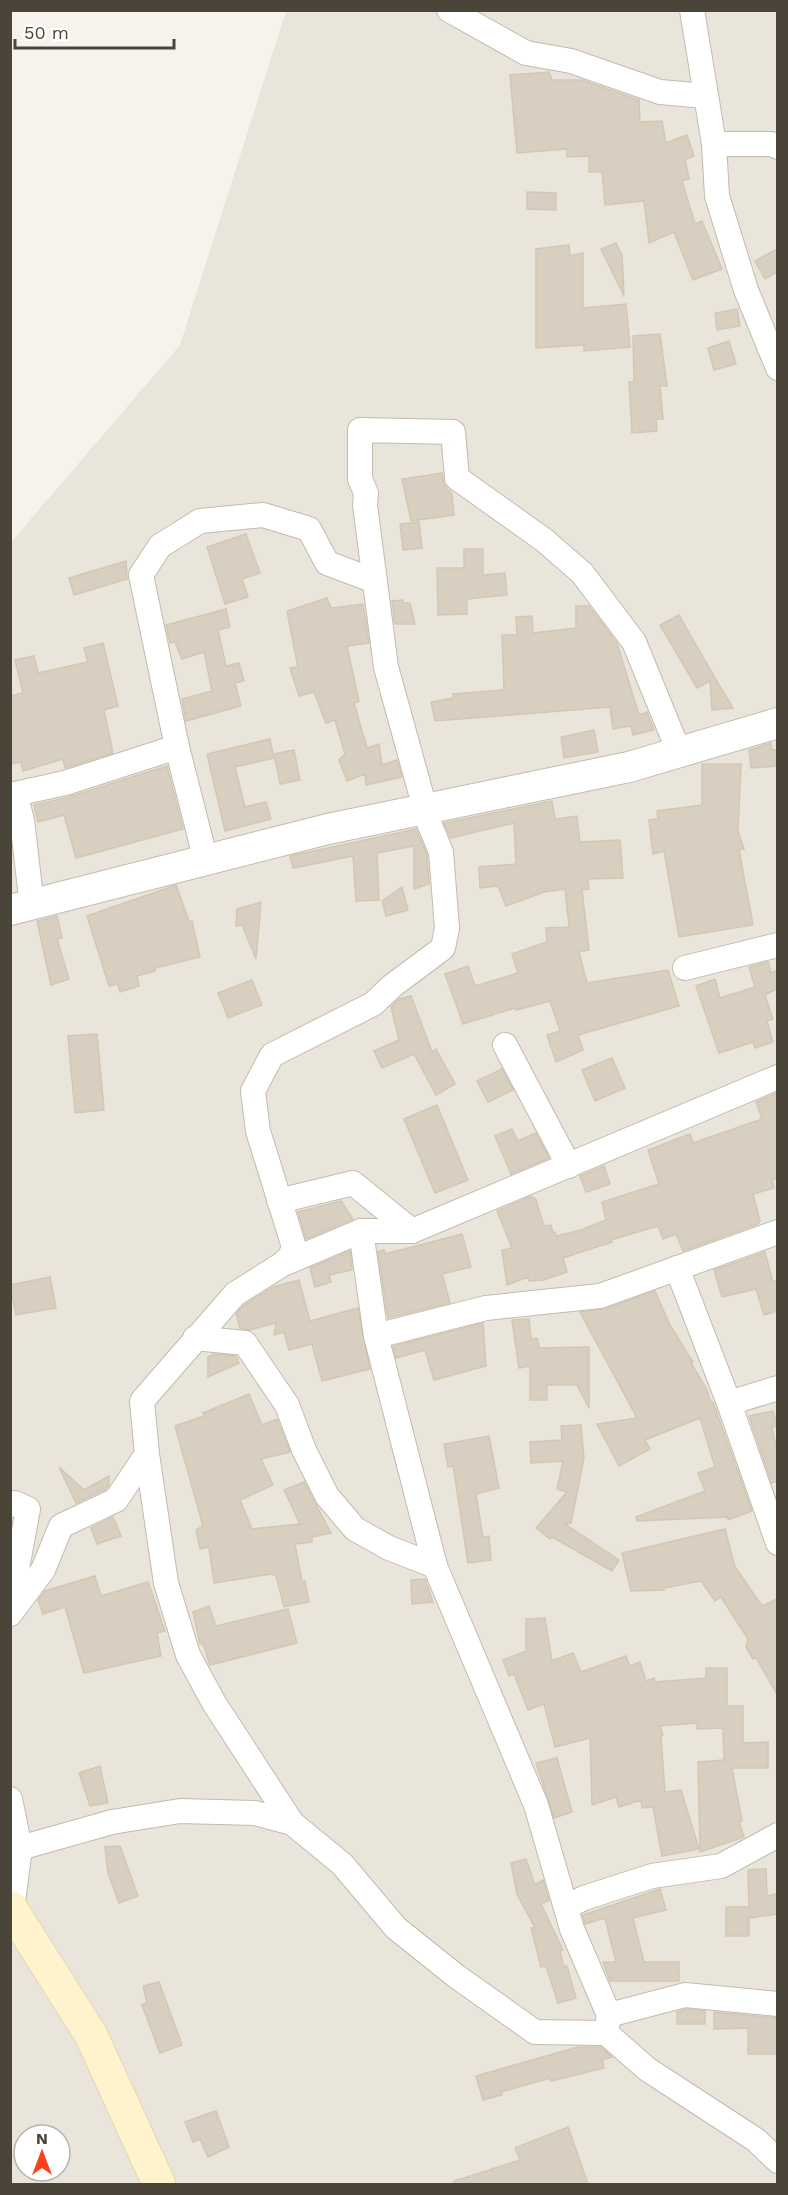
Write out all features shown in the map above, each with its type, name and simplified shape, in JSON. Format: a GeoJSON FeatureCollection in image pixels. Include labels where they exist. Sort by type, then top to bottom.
{"type":"FeatureCollection","features":[{"type":"Feature","properties":{"kind":"main road"},"geometry":{"type":"LineString","coordinates":[[11,1908],[91,2035],[159,2184]]}},
{"type":"Feature","properties":{"kind":"street"},"geometry":{"type":"LineString","coordinates":[[449,10],[526,52],[572,61],[660,92],[705,96]]}},
{"type":"Feature","properties":{"kind":"street"},"geometry":{"type":"LineString","coordinates":[[692,10],[714,144],[717,196],[746,290],[777,368]]}},
{"type":"Feature","properties":{"kind":"street"},"geometry":{"type":"LineString","coordinates":[[714,144],[771,144],[777,147]]}},
{"type":"Feature","properties":{"kind":"street"},"geometry":{"type":"LineString","coordinates":[[281,1265],[290,1257],[294,1247],[258,1131],[253,1091],[272,1055],[373,1004],[392,986],[443,948],[447,928],[441,852],[429,823],[427,807],[386,667],[366,493],[360,479],[360,430],[453,432],[457,478],[544,540],[582,573],[634,642],[679,752]]}},
{"type":"Feature","properties":{"kind":"street"},"geometry":{"type":"LineString","coordinates":[[206,861],[177,747],[141,575],[160,546],[201,521],[263,515],[309,529],[327,563],[375,581]]}},
{"type":"Feature","properties":{"kind":"street"},"geometry":{"type":"LineString","coordinates":[[177,747],[65,783],[15,794],[22,820],[21,908],[328,829],[629,767],[777,723]]}},
{"type":"Feature","properties":{"kind":"street"},"geometry":{"type":"LineString","coordinates":[[685,968],[777,945]]}},
{"type":"Feature","properties":{"kind":"street"},"geometry":{"type":"LineString","coordinates":[[505,1045],[569,1166]]}},
{"type":"Feature","properties":{"kind":"street"},"geometry":{"type":"LineString","coordinates":[[777,1077],[412,1230],[361,1231],[281,1265],[235,1294],[142,1401],[147,1454],[166,1583],[188,1655],[214,1703],[292,1823],[342,1864],[396,1928],[456,1976],[535,2032],[607,2024],[685,1995],[777,2004]]}},
{"type":"Feature","properties":{"kind":"street"},"geometry":{"type":"LineString","coordinates":[[279,1201],[353,1183],[412,1230]]}},
{"type":"Feature","properties":{"kind":"street"},"geometry":{"type":"LineString","coordinates":[[361,1231],[376,1336],[435,1566],[536,1805],[572,1929],[607,2024],[647,2069],[756,2140],[777,2161]]}},
{"type":"Feature","properties":{"kind":"street"},"geometry":{"type":"LineString","coordinates":[[376,1336],[486,1308],[600,1296],[777,1232]]}},
{"type":"Feature","properties":{"kind":"street"},"geometry":{"type":"LineString","coordinates":[[677,1268],[729,1403],[777,1543]]}},
{"type":"Feature","properties":{"kind":"street"},"geometry":{"type":"LineString","coordinates":[[195,1338],[245,1342],[287,1405],[304,1450],[327,1496],[355,1529],[389,1548],[435,1566]]}},
{"type":"Feature","properties":{"kind":"street"},"geometry":{"type":"LineString","coordinates":[[729,1403],[777,1388]]}},
{"type":"Feature","properties":{"kind":"street"},"geometry":{"type":"LineString","coordinates":[[10,1614],[43,1570],[61,1526],[116,1500],[147,1454]]}},
{"type":"Feature","properties":{"kind":"street"},"geometry":{"type":"LineString","coordinates":[[10,1505],[15,1503],[28,1509],[10,1606]]}},
{"type":"Feature","properties":{"kind":"street"},"geometry":{"type":"LineString","coordinates":[[10,1799],[20,1848],[11,1908]]}},
{"type":"Feature","properties":{"kind":"street"},"geometry":{"type":"LineString","coordinates":[[20,1848],[112,1822],[180,1811],[255,1813],[292,1823]]}},
{"type":"Feature","properties":{"kind":"street"},"geometry":{"type":"LineString","coordinates":[[566,1907],[584,1898],[652,1876],[721,1866],[777,1835]]}},
{"type":"Feature","properties":{"kind":"shaded area"},"geometry":{"type":"Polygon","coordinates":[[[286,11],[777,11],[777,2184],[11,2184],[11,542],[180,345],[286,11]]]}},
{"type":"Feature","properties":{"kind":"building"},"geometry":{"type":"Polygon","coordinates":[[[549,72],[552,80],[582,80],[639,100],[640,122],[662,121],[666,143],[687,135],[694,156],[685,159],[689,179],[682,181],[695,224],[702,221],[722,269],[693,280],[674,232],[649,243],[644,201],[605,205],[602,172],[589,172],[589,156],[567,157],[567,149],[517,153],[510,75],[549,72]]]}},
{"type":"Feature","properties":{"kind":"building"},"geometry":{"type":"Polygon","coordinates":[[[527,192],[556,193],[556,210],[527,209],[527,192]]]}},
{"type":"Feature","properties":{"kind":"building"},"geometry":{"type":"Polygon","coordinates":[[[616,243],[622,255],[624,296],[601,249],[616,243]]]}},
{"type":"Feature","properties":{"kind":"building"},"geometry":{"type":"Polygon","coordinates":[[[569,245],[570,256],[583,253],[583,308],[626,304],[630,347],[584,351],[584,345],[536,348],[536,249],[569,245]]]}},
{"type":"Feature","properties":{"kind":"building"},"geometry":{"type":"Polygon","coordinates":[[[777,249],[777,272],[765,279],[755,261],[777,249]]]}},
{"type":"Feature","properties":{"kind":"building"},"geometry":{"type":"Polygon","coordinates":[[[737,309],[740,326],[717,330],[715,313],[737,309]]]}},
{"type":"Feature","properties":{"kind":"building"},"geometry":{"type":"Polygon","coordinates":[[[660,334],[667,386],[660,386],[663,419],[656,419],[657,431],[632,433],[629,382],[634,382],[633,336],[660,334]]]}},
{"type":"Feature","properties":{"kind":"building"},"geometry":{"type":"Polygon","coordinates":[[[729,341],[736,364],[714,370],[708,348],[729,341]]]}},
{"type":"Feature","properties":{"kind":"building"},"geometry":{"type":"Polygon","coordinates":[[[442,473],[444,485],[452,494],[454,515],[411,521],[402,479],[442,473]]]}},
{"type":"Feature","properties":{"kind":"building"},"geometry":{"type":"Polygon","coordinates":[[[419,522],[422,548],[403,550],[400,524],[419,522]]]}},
{"type":"Feature","properties":{"kind":"building"},"geometry":{"type":"Polygon","coordinates":[[[246,534],[260,573],[242,579],[248,597],[225,604],[207,547],[246,534]]]}},
{"type":"Feature","properties":{"kind":"building"},"geometry":{"type":"Polygon","coordinates":[[[464,549],[483,549],[483,575],[505,573],[507,595],[467,599],[467,614],[438,615],[437,568],[464,568],[464,549]]]}},
{"type":"Feature","properties":{"kind":"building"},"geometry":{"type":"Polygon","coordinates":[[[126,561],[127,579],[74,595],[69,578],[126,561]]]}},
{"type":"Feature","properties":{"kind":"building"},"geometry":{"type":"Polygon","coordinates":[[[327,598],[331,608],[363,604],[369,643],[347,646],[359,701],[354,703],[367,748],[379,744],[382,765],[397,760],[402,777],[366,785],[365,774],[347,781],[339,760],[345,754],[335,720],[326,723],[314,692],[299,696],[290,668],[298,667],[287,611],[327,598]]]}},
{"type":"Feature","properties":{"kind":"building"},"geometry":{"type":"Polygon","coordinates":[[[403,600],[403,603],[410,603],[415,624],[395,624],[392,601],[403,600]]]}},
{"type":"Feature","properties":{"kind":"building"},"geometry":{"type":"Polygon","coordinates":[[[576,606],[589,606],[617,643],[639,715],[647,712],[654,730],[633,735],[631,726],[613,729],[610,707],[435,721],[431,702],[453,698],[453,694],[504,690],[502,635],[517,635],[516,617],[532,616],[533,633],[576,628],[576,606]]]}},
{"type":"Feature","properties":{"kind":"building"},"geometry":{"type":"Polygon","coordinates":[[[226,609],[230,627],[218,630],[226,666],[239,663],[244,681],[235,683],[241,706],[186,721],[182,699],[212,691],[204,652],[182,659],[175,642],[170,643],[166,625],[226,609]]]}},
{"type":"Feature","properties":{"kind":"building"},"geometry":{"type":"Polygon","coordinates":[[[679,615],[733,708],[712,710],[710,681],[697,688],[660,625],[679,615]]]}},
{"type":"Feature","properties":{"kind":"building"},"geometry":{"type":"Polygon","coordinates":[[[103,643],[118,706],[104,710],[113,753],[65,768],[63,759],[23,771],[21,762],[10,764],[10,696],[23,693],[15,660],[34,656],[38,673],[88,662],[84,648],[103,643]]]}},
{"type":"Feature","properties":{"kind":"building"},"geometry":{"type":"Polygon","coordinates":[[[594,730],[598,752],[564,758],[561,737],[594,730]]]}},
{"type":"Feature","properties":{"kind":"building"},"geometry":{"type":"Polygon","coordinates":[[[270,739],[274,758],[235,767],[245,807],[266,802],[271,819],[225,831],[207,754],[270,739]]]}},
{"type":"Feature","properties":{"kind":"building"},"geometry":{"type":"Polygon","coordinates":[[[771,743],[772,750],[777,750],[777,766],[751,768],[749,750],[771,743]]]}},
{"type":"Feature","properties":{"kind":"building"},"geometry":{"type":"Polygon","coordinates":[[[294,750],[300,780],[280,784],[274,754],[294,750]]]}},
{"type":"Feature","properties":{"kind":"building"},"geometry":{"type":"Polygon","coordinates":[[[702,764],[741,764],[738,831],[744,849],[739,850],[753,925],[679,937],[664,851],[653,854],[649,820],[658,819],[657,811],[702,805],[702,764]]]}},
{"type":"Feature","properties":{"kind":"building"},"geometry":{"type":"Polygon","coordinates":[[[167,766],[183,829],[76,858],[64,815],[38,822],[34,805],[69,797],[167,766]]]}},
{"type":"Feature","properties":{"kind":"building"},"geometry":{"type":"Polygon","coordinates":[[[552,801],[555,819],[577,816],[580,842],[620,840],[623,878],[588,879],[589,889],[582,890],[589,950],[579,952],[587,983],[668,970],[679,1006],[578,1035],[583,1050],[556,1062],[547,1035],[560,1031],[550,1001],[516,1010],[515,1008],[463,1024],[445,974],[468,966],[475,986],[518,973],[512,954],[547,942],[546,928],[569,927],[565,889],[544,892],[506,906],[498,886],[480,888],[479,867],[516,864],[514,823],[451,838],[444,823],[552,801]]]}},
{"type":"Feature","properties":{"kind":"building"},"geometry":{"type":"Polygon","coordinates":[[[416,829],[427,855],[429,884],[414,889],[414,846],[377,853],[379,900],[356,901],[353,856],[293,868],[290,856],[416,829]]]}},
{"type":"Feature","properties":{"kind":"building"},"geometry":{"type":"Polygon","coordinates":[[[176,885],[189,921],[192,921],[200,957],[155,968],[155,971],[137,976],[139,986],[120,992],[118,984],[109,986],[87,916],[176,885]]]}},
{"type":"Feature","properties":{"kind":"building"},"geometry":{"type":"Polygon","coordinates":[[[402,887],[408,910],[386,916],[382,901],[402,887]]]}},
{"type":"Feature","properties":{"kind":"building"},"geometry":{"type":"Polygon","coordinates":[[[261,902],[256,959],[242,925],[236,926],[237,909],[261,902]]]}},
{"type":"Feature","properties":{"kind":"building"},"geometry":{"type":"Polygon","coordinates":[[[57,916],[62,938],[57,939],[69,979],[51,985],[37,921],[57,916]]]}},
{"type":"Feature","properties":{"kind":"building"},"geometry":{"type":"Polygon","coordinates":[[[768,962],[771,973],[777,970],[777,989],[765,995],[773,1019],[767,1021],[773,1042],[755,1048],[753,1042],[719,1053],[696,986],[715,979],[720,998],[755,987],[749,967],[768,962]]]}},
{"type":"Feature","properties":{"kind":"building"},"geometry":{"type":"Polygon","coordinates":[[[252,980],[262,1005],[228,1018],[218,993],[252,980]]]}},
{"type":"Feature","properties":{"kind":"building"},"geometry":{"type":"Polygon","coordinates":[[[411,996],[432,1052],[436,1049],[455,1084],[436,1095],[414,1054],[382,1068],[374,1051],[399,1040],[391,1007],[399,999],[411,996]]]}},
{"type":"Feature","properties":{"kind":"building"},"geometry":{"type":"Polygon","coordinates":[[[97,1034],[104,1110],[75,1113],[68,1036],[97,1034]]]}},
{"type":"Feature","properties":{"kind":"building"},"geometry":{"type":"Polygon","coordinates":[[[612,1058],[625,1088],[595,1101],[582,1070],[612,1058]]]}},
{"type":"Feature","properties":{"kind":"building"},"geometry":{"type":"Polygon","coordinates":[[[502,1069],[513,1090],[488,1102],[477,1081],[502,1069]]]}},
{"type":"Feature","properties":{"kind":"building"},"geometry":{"type":"Polygon","coordinates":[[[777,1093],[777,1178],[772,1180],[774,1188],[753,1194],[760,1221],[758,1224],[683,1251],[676,1234],[663,1239],[658,1226],[563,1258],[567,1272],[544,1280],[529,1281],[528,1277],[507,1285],[502,1250],[512,1248],[497,1211],[531,1196],[536,1200],[544,1226],[551,1225],[553,1233],[555,1232],[557,1236],[606,1220],[602,1202],[659,1184],[648,1150],[690,1134],[693,1143],[762,1119],[756,1102],[777,1093]]]}},
{"type":"Feature","properties":{"kind":"building"},"geometry":{"type":"Polygon","coordinates":[[[437,1105],[468,1180],[435,1193],[404,1119],[437,1105]]]}},
{"type":"Feature","properties":{"kind":"building"},"geometry":{"type":"Polygon","coordinates":[[[512,1129],[518,1141],[536,1133],[549,1158],[511,1174],[495,1136],[512,1129]]]}},
{"type":"Feature","properties":{"kind":"building"},"geometry":{"type":"Polygon","coordinates":[[[604,1166],[610,1184],[586,1192],[580,1176],[604,1166]]]}},
{"type":"Feature","properties":{"kind":"building"},"geometry":{"type":"Polygon","coordinates":[[[341,1201],[353,1219],[306,1239],[298,1212],[341,1201]]]}},
{"type":"Feature","properties":{"kind":"building"},"geometry":{"type":"Polygon","coordinates":[[[462,1234],[471,1267],[442,1274],[450,1303],[388,1318],[378,1252],[384,1250],[385,1254],[462,1234]]]}},
{"type":"Feature","properties":{"kind":"building"},"geometry":{"type":"Polygon","coordinates":[[[350,1251],[352,1270],[329,1275],[331,1282],[315,1287],[310,1268],[350,1251]]]}},
{"type":"Feature","properties":{"kind":"building"},"geometry":{"type":"Polygon","coordinates":[[[765,1252],[773,1282],[777,1280],[777,1311],[764,1315],[756,1289],[722,1297],[714,1270],[765,1252]]]}},
{"type":"Feature","properties":{"kind":"building"},"geometry":{"type":"Polygon","coordinates":[[[50,1277],[56,1308],[16,1315],[10,1285],[50,1277]]]}},
{"type":"Feature","properties":{"kind":"building"},"geometry":{"type":"Polygon","coordinates":[[[299,1280],[310,1321],[358,1308],[370,1369],[322,1381],[312,1344],[289,1350],[284,1332],[274,1335],[276,1323],[249,1330],[240,1328],[236,1314],[244,1305],[273,1287],[299,1280]]]}},
{"type":"Feature","properties":{"kind":"building"},"geometry":{"type":"Polygon","coordinates":[[[655,1291],[670,1325],[693,1362],[691,1363],[707,1390],[711,1403],[713,1402],[752,1511],[728,1520],[728,1517],[637,1521],[636,1517],[705,1491],[698,1473],[715,1467],[700,1418],[645,1440],[650,1449],[619,1466],[597,1424],[637,1418],[580,1312],[605,1309],[655,1291]]]}},
{"type":"Feature","properties":{"kind":"building"},"geometry":{"type":"Polygon","coordinates":[[[529,1319],[531,1339],[537,1338],[539,1348],[589,1347],[589,1408],[577,1385],[547,1385],[547,1400],[530,1400],[530,1366],[519,1368],[512,1320],[529,1319]]]}},
{"type":"Feature","properties":{"kind":"building"},"geometry":{"type":"Polygon","coordinates":[[[483,1323],[486,1366],[434,1380],[425,1350],[396,1358],[393,1346],[483,1323]]]}},
{"type":"Feature","properties":{"kind":"building"},"geometry":{"type":"Polygon","coordinates":[[[214,1354],[236,1356],[239,1363],[208,1377],[208,1357],[214,1354]]]}},
{"type":"Feature","properties":{"kind":"building"},"geometry":{"type":"Polygon","coordinates":[[[249,1394],[262,1425],[277,1419],[290,1452],[261,1459],[273,1485],[240,1500],[252,1529],[300,1524],[284,1490],[304,1482],[331,1533],[312,1537],[312,1542],[295,1544],[302,1582],[305,1581],[309,1602],[284,1607],[276,1576],[271,1574],[214,1583],[209,1547],[200,1549],[196,1530],[203,1526],[175,1426],[204,1416],[203,1413],[249,1394]]]}},
{"type":"Feature","properties":{"kind":"building"},"geometry":{"type":"Polygon","coordinates":[[[773,1411],[777,1426],[772,1427],[777,1453],[777,1481],[772,1483],[749,1416],[773,1411]]]}},
{"type":"Feature","properties":{"kind":"building"},"geometry":{"type":"Polygon","coordinates":[[[581,1425],[584,1458],[571,1523],[565,1524],[619,1560],[612,1571],[552,1537],[550,1539],[536,1528],[567,1492],[557,1489],[563,1461],[531,1463],[530,1442],[562,1440],[561,1426],[581,1425]]]}},
{"type":"Feature","properties":{"kind":"building"},"geometry":{"type":"Polygon","coordinates":[[[489,1436],[499,1488],[476,1494],[483,1537],[489,1536],[491,1560],[468,1563],[453,1466],[448,1467],[444,1444],[489,1436]]]}},
{"type":"Feature","properties":{"kind":"building"},"geometry":{"type":"Polygon","coordinates":[[[59,1467],[84,1490],[109,1476],[109,1485],[106,1489],[76,1503],[59,1467]]]}},
{"type":"Feature","properties":{"kind":"building"},"geometry":{"type":"Polygon","coordinates":[[[113,1517],[121,1536],[97,1544],[91,1528],[113,1517]]]}},
{"type":"Feature","properties":{"kind":"building"},"geometry":{"type":"Polygon","coordinates":[[[725,1529],[735,1567],[762,1606],[777,1599],[777,1694],[756,1658],[753,1659],[746,1647],[748,1639],[721,1597],[715,1601],[701,1581],[664,1588],[664,1590],[631,1591],[622,1553],[725,1529]]]}},
{"type":"Feature","properties":{"kind":"building"},"geometry":{"type":"Polygon","coordinates":[[[95,1576],[101,1596],[148,1582],[165,1631],[157,1633],[161,1656],[84,1673],[65,1607],[43,1614],[38,1600],[45,1591],[95,1576]]]}},
{"type":"Feature","properties":{"kind":"building"},"geometry":{"type":"Polygon","coordinates":[[[425,1579],[433,1602],[412,1604],[411,1580],[425,1579]]]}},
{"type":"Feature","properties":{"kind":"building"},"geometry":{"type":"Polygon","coordinates":[[[209,1606],[216,1626],[288,1609],[297,1643],[210,1665],[203,1644],[200,1644],[193,1612],[209,1606]]]}},
{"type":"Feature","properties":{"kind":"building"},"geometry":{"type":"Polygon","coordinates":[[[545,1618],[552,1661],[573,1653],[581,1672],[626,1656],[630,1666],[640,1662],[646,1681],[654,1678],[655,1682],[706,1678],[706,1668],[727,1668],[727,1706],[743,1706],[743,1743],[768,1742],[768,1768],[732,1768],[742,1821],[739,1821],[744,1837],[700,1852],[698,1762],[724,1760],[723,1728],[697,1729],[697,1723],[660,1726],[663,1735],[661,1736],[665,1792],[681,1790],[699,1849],[662,1856],[653,1807],[642,1808],[641,1800],[619,1807],[616,1797],[592,1805],[590,1738],[555,1747],[544,1704],[528,1710],[514,1674],[509,1676],[503,1660],[526,1651],[526,1619],[545,1618]]]}},
{"type":"Feature","properties":{"kind":"building"},"geometry":{"type":"Polygon","coordinates":[[[557,1758],[572,1812],[554,1818],[536,1763],[557,1758]]]}},
{"type":"Feature","properties":{"kind":"building"},"geometry":{"type":"Polygon","coordinates":[[[100,1766],[108,1803],[90,1806],[79,1773],[100,1766]]]}},
{"type":"Feature","properties":{"kind":"building"},"geometry":{"type":"Polygon","coordinates":[[[120,1846],[138,1896],[119,1903],[108,1873],[105,1847],[120,1846]]]}},
{"type":"Feature","properties":{"kind":"building"},"geometry":{"type":"Polygon","coordinates":[[[526,1859],[535,1885],[543,1880],[549,1900],[541,1904],[563,1950],[560,1951],[564,1967],[567,1966],[576,1998],[558,2003],[546,1966],[541,1967],[531,1928],[535,1928],[517,1894],[511,1863],[526,1859]]]}},
{"type":"Feature","properties":{"kind":"building"},"geometry":{"type":"Polygon","coordinates":[[[766,1869],[767,1896],[777,1894],[777,1914],[749,1918],[749,1936],[726,1936],[726,1907],[749,1907],[748,1870],[766,1869]]]}},
{"type":"Feature","properties":{"kind":"building"},"geometry":{"type":"Polygon","coordinates":[[[660,1889],[666,1910],[633,1918],[644,1962],[679,1962],[679,1981],[610,1981],[603,1962],[616,1962],[605,1918],[585,1924],[583,1915],[660,1889]]]}},
{"type":"Feature","properties":{"kind":"building"},"geometry":{"type":"Polygon","coordinates":[[[159,1982],[182,2045],[160,2053],[142,2005],[147,2003],[143,1986],[159,1982]]]}},
{"type":"Feature","properties":{"kind":"building"},"geometry":{"type":"Polygon","coordinates":[[[686,2009],[705,2011],[705,2024],[677,2024],[677,2012],[686,2009]]]}},
{"type":"Feature","properties":{"kind":"building"},"geometry":{"type":"Polygon","coordinates":[[[714,2012],[777,2018],[777,2054],[748,2054],[748,2028],[714,2029],[714,2012]]]}},
{"type":"Feature","properties":{"kind":"building"},"geometry":{"type":"Polygon","coordinates":[[[578,2047],[601,2047],[612,2057],[602,2060],[604,2068],[551,2081],[550,2078],[501,2092],[502,2095],[483,2100],[476,2076],[578,2047]]]}},
{"type":"Feature","properties":{"kind":"building"},"geometry":{"type":"Polygon","coordinates":[[[216,2111],[229,2147],[208,2157],[200,2139],[193,2142],[185,2122],[216,2111]]]}},
{"type":"Feature","properties":{"kind":"building"},"geometry":{"type":"Polygon","coordinates":[[[568,2127],[588,2184],[454,2184],[454,2181],[520,2160],[515,2148],[568,2127]]]}}]}
